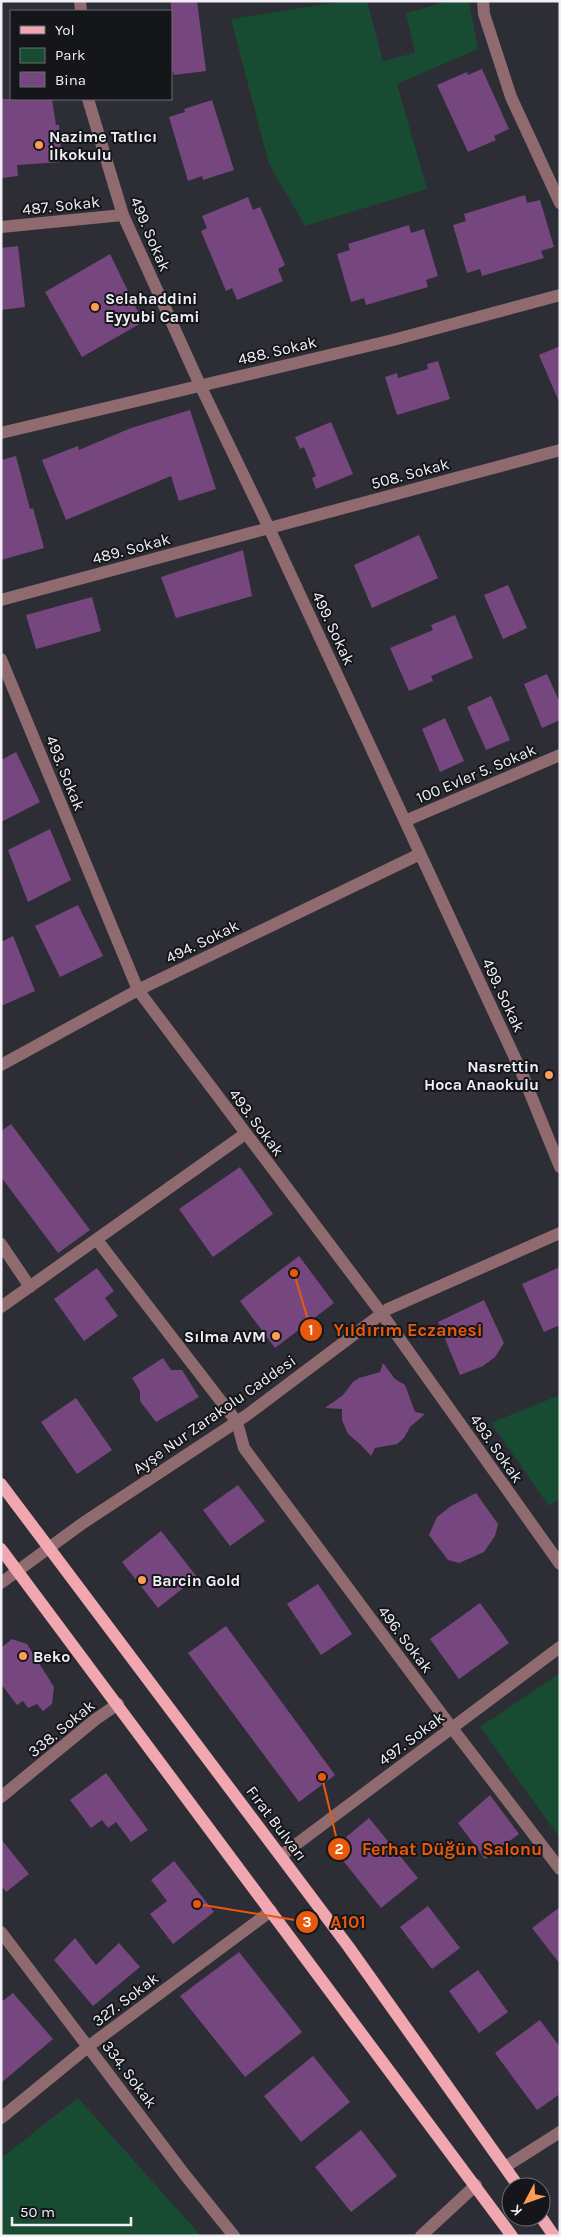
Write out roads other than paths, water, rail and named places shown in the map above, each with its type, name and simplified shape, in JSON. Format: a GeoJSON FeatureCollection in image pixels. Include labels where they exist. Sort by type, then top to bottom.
{"type":"FeatureCollection","features":[{"type":"Feature","properties":{"kind":"main road","name":"Fırat Bulvarı"},"geometry":{"type":"LineString","coordinates":[[1,1484],[282,1855],[512,2177]]}},
{"type":"Feature","properties":{"kind":"main road"},"geometry":{"type":"LineString","coordinates":[[1,1549],[476,2185],[512,2236]]}},
{"type":"Feature","properties":{"kind":"street"},"geometry":{"type":"LineString","coordinates":[[483,1],[484,14],[511,97],[560,203]]}},
{"type":"Feature","properties":{"kind":"street","name":"499. Sokak"},"geometry":{"type":"LineString","coordinates":[[88,100],[123,215],[200,385],[269,528],[521,1071],[560,1167]]}},
{"type":"Feature","properties":{"kind":"street","name":"487. Sokak"},"geometry":{"type":"LineString","coordinates":[[1,227],[123,215]]}},
{"type":"Feature","properties":{"kind":"street","name":"488. Sokak"},"geometry":{"type":"LineString","coordinates":[[1,433],[393,340],[560,295]]}},
{"type":"Feature","properties":{"kind":"street","name":"508. Sokak"},"geometry":{"type":"LineString","coordinates":[[269,528],[560,450]]}},
{"type":"Feature","properties":{"kind":"street","name":"489. Sokak"},"geometry":{"type":"LineString","coordinates":[[1,600],[269,528]]}},
{"type":"Feature","properties":{"kind":"street","name":"493. Sokak"},"geometry":{"type":"LineString","coordinates":[[1,659],[138,990],[382,1314],[560,1564]]}},
{"type":"Feature","properties":{"kind":"street","name":"100 Evler 5. Sokak"},"geometry":{"type":"LineString","coordinates":[[405,821],[560,755]]}},
{"type":"Feature","properties":{"kind":"street","name":"494. Sokak"},"geometry":{"type":"LineString","coordinates":[[1,1065],[138,990],[420,854]]}},
{"type":"Feature","properties":{"kind":"street"},"geometry":{"type":"LineString","coordinates":[[1,1307],[245,1134]]}},
{"type":"Feature","properties":{"kind":"street","name":"Ayşe Nur Zarakolu Caddesi"},"geometry":{"type":"LineString","coordinates":[[1,1583],[83,1523],[237,1422],[388,1309],[560,1233]]}},
{"type":"Feature","properties":{"kind":"street"},"geometry":{"type":"LineString","coordinates":[[96,1240],[237,1422]]}},
{"type":"Feature","properties":{"kind":"street"},"geometry":{"type":"LineString","coordinates":[[1,1244],[30,1287]]}},
{"type":"Feature","properties":{"kind":"street","name":"496. Sokak"},"geometry":{"type":"LineString","coordinates":[[237,1422],[244,1448],[452,1728],[560,1869]]}},
{"type":"Feature","properties":{"kind":"street","name":"497. Sokak"},"geometry":{"type":"LineString","coordinates":[[282,1855],[560,1647]]}},
{"type":"Feature","properties":{"kind":"street","name":"338. Sokak"},"geometry":{"type":"LineString","coordinates":[[1,1797],[96,1719],[118,1704]]}},
{"type":"Feature","properties":{"kind":"street","name":"327. Sokak"},"geometry":{"type":"LineString","coordinates":[[1,2118],[89,2046],[271,1911]]}},
{"type":"Feature","properties":{"kind":"street","name":"334. Sokak"},"geometry":{"type":"LineString","coordinates":[[1,1932],[185,2175],[234,2236]]}},
{"type":"Feature","properties":{"kind":"street"},"geometry":{"type":"LineString","coordinates":[[505,2167],[560,2132]]}},
{"type":"Feature","properties":{"kind":"street"},"geometry":{"type":"LineString","coordinates":[[421,2236],[476,2185]]}},
{"type":"Feature","properties":{"kind":"place","name":"Nazime Tatlıcı İlkokulu"},"geometry":{"type":"Point","coordinates":[39,145]}},
{"type":"Feature","properties":{"kind":"place","name":"Selahaddini Eyyubi Cami"},"geometry":{"type":"Point","coordinates":[95,307]}},
{"type":"Feature","properties":{"kind":"place","name":"Nasrettin Hoca Anaokulu"},"geometry":{"type":"Point","coordinates":[549,1075]}},
{"type":"Feature","properties":{"kind":"place","name":"Yıldırım Eczanesi"},"geometry":{"type":"Point","coordinates":[294,1273]}},
{"type":"Feature","properties":{"kind":"place","name":"Sılma AVM"},"geometry":{"type":"Point","coordinates":[276,1336]}},
{"type":"Feature","properties":{"kind":"place","name":"Barcin Gold"},"geometry":{"type":"Point","coordinates":[142,1580]}},
{"type":"Feature","properties":{"kind":"place","name":"Beko"},"geometry":{"type":"Point","coordinates":[23,1656]}},
{"type":"Feature","properties":{"kind":"place","name":"Ferhat Düğün Salonu"},"geometry":{"type":"Point","coordinates":[322,1777]}},
{"type":"Feature","properties":{"kind":"place","name":"A101"},"geometry":{"type":"Point","coordinates":[197,1904]}}]}
